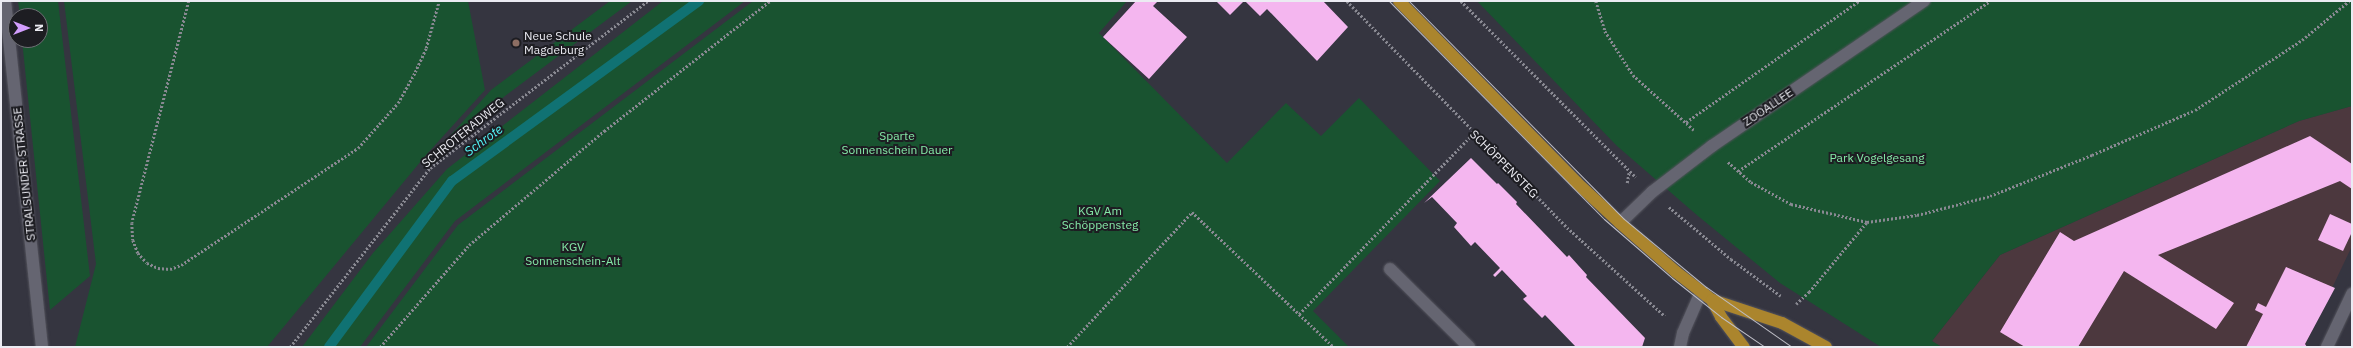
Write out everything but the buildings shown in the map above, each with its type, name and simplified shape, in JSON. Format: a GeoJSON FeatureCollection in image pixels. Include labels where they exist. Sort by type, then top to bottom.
{"type":"FeatureCollection","features":[{"type":"Feature","properties":{"kind":"main road"},"geometry":{"type":"LineString","coordinates":[[1400,1],[1545,151],[1620,223],[1701,292],[1712,300],[1782,323],[1826,347]]}},
{"type":"Feature","properties":{"kind":"main road"},"geometry":{"type":"LineString","coordinates":[[1712,300],[1721,317],[1744,347]]}},
{"type":"Feature","properties":{"kind":"street","name":"STRALSUNDER STRASSE"},"geometry":{"type":"LineString","coordinates":[[6,1],[42,347]]}},
{"type":"Feature","properties":{"kind":"street","name":"ZOOALLEE"},"geometry":{"type":"LineString","coordinates":[[1620,223],[1652,192],[1712,146],[1924,1]]}},
{"type":"Feature","properties":{"kind":"street"},"geometry":{"type":"LineString","coordinates":[[1390,269],[1469,347]]}},
{"type":"Feature","properties":{"kind":"street"},"geometry":{"type":"LineString","coordinates":[[1680,347],[1683,333],[1701,292]]}},
{"type":"Feature","properties":{"kind":"street"},"geometry":{"type":"LineString","coordinates":[[2327,347],[2352,294]]}},
{"type":"Feature","properties":{"kind":"path"},"geometry":{"type":"LineString","coordinates":[[188,1],[132,223],[133,240],[138,253],[148,263],[158,268],[170,269],[182,265],[358,148],[398,104],[426,48],[439,1]]}},
{"type":"Feature","properties":{"kind":"path","name":"SCHROTERADWEG"},"geometry":{"type":"LineString","coordinates":[[290,347],[430,168],[648,1]]}},
{"type":"Feature","properties":{"kind":"path"},"geometry":{"type":"LineString","coordinates":[[380,347],[469,245],[604,131],[770,1]]}},
{"type":"Feature","properties":{"kind":"path","name":"SCHÖPPENSTEG"},"geometry":{"type":"LineString","coordinates":[[1347,1],[1570,230],[1668,320]]}},
{"type":"Feature","properties":{"kind":"path"},"geometry":{"type":"LineString","coordinates":[[1461,1],[1630,172]]}},
{"type":"Feature","properties":{"kind":"path"},"geometry":{"type":"LineString","coordinates":[[1596,1],[1605,31],[1633,75],[1751,182],[1791,204],[1867,222],[1918,215],[1990,196],[2092,155],[2195,110],[2302,40],[2349,1]]}},
{"type":"Feature","properties":{"kind":"path"},"geometry":{"type":"LineString","coordinates":[[1686,122],[1859,1]]}},
{"type":"Feature","properties":{"kind":"path"},"geometry":{"type":"LineString","coordinates":[[1738,171],[1990,1]]}},
{"type":"Feature","properties":{"kind":"path"},"geometry":{"type":"LineString","coordinates":[[1299,314],[1474,133]]}},
{"type":"Feature","properties":{"kind":"path"},"geometry":{"type":"LineString","coordinates":[[1067,347],[1192,212],[1334,347]]}},
{"type":"Feature","properties":{"kind":"path"},"geometry":{"type":"LineString","coordinates":[[1680,217],[1731,259],[1784,298]]}},
{"type":"Feature","properties":{"kind":"path"},"geometry":{"type":"LineString","coordinates":[[1789,302],[1794,305],[1810,292],[1867,222]]}},
{"type":"Feature","properties":{"kind":"shaded area"},"geometry":{"type":"Polygon","coordinates":[[[2352,106],[2352,246],[2304,347],[1941,347],[1932,341],[2000,255],[2299,121],[2352,106]]]}},
{"type":"Feature","properties":{"kind":"green space"},"geometry":{"type":"Polygon","coordinates":[[[18,1],[58,1],[90,276],[50,310],[23,48],[48,48],[48,8],[19,8],[18,1]]]}},
{"type":"Feature","properties":{"kind":"green space"},"geometry":{"type":"Polygon","coordinates":[[[64,1],[468,1],[485,90],[426,155],[267,347],[75,347],[96,264],[64,1]]]}},
{"type":"Feature","properties":{"kind":"green space"},"geometry":{"type":"Polygon","coordinates":[[[610,1],[632,1],[505,96],[430,158],[491,90],[610,1]]]}},
{"type":"Feature","properties":{"kind":"green space"},"geometry":{"type":"Polygon","coordinates":[[[663,1],[745,1],[455,221],[360,347],[302,347],[373,253],[447,169],[663,1]]]}},
{"type":"Feature","properties":{"kind":"green space"},"geometry":{"type":"Polygon","coordinates":[[[753,1],[1127,1],[1099,33],[1227,163],[1286,103],[1321,136],[1359,98],[1440,181],[1313,311],[1349,347],[366,347],[458,225],[753,1]]]}},
{"type":"Feature","properties":{"kind":"green space","name":"Park Vogelgesang"},"geometry":{"type":"Polygon","coordinates":[[[1477,1],[2352,1],[2352,106],[2299,121],[2000,255],[1932,341],[1942,347],[1881,347],[1780,283],[1698,216],[1617,146],[1477,1]]]}},
{"type":"Feature","properties":{"kind":"waterway","name":"Schrote"},"geometry":{"type":"LineString","coordinates":[[329,347],[452,181],[699,1]]}},
{"type":"Feature","properties":{"kind":"tram line"},"geometry":{"type":"LineString","coordinates":[[1389,1],[1604,219],[1672,278],[1721,317],[1765,347]]}},
{"type":"Feature","properties":{"kind":"tram line"},"geometry":{"type":"LineString","coordinates":[[1409,1],[1624,219],[1706,287],[1792,347]]}},
{"type":"Feature","properties":{"kind":"place","name":"Neue Schule Magdeburg"},"geometry":{"type":"Point","coordinates":[516,43]}},
{"type":"Feature","properties":{"kind":"park label","name":"Sparte Sonnenschein Dauer"},"geometry":{"type":"Point","coordinates":[897,143]}},
{"type":"Feature","properties":{"kind":"park label","name":"KGV Am Schöppensteg"},"geometry":{"type":"Point","coordinates":[1100,218]}},
{"type":"Feature","properties":{"kind":"park label","name":"KGV Sonnenschein-Alt"},"geometry":{"type":"Point","coordinates":[573,254]}}]}
